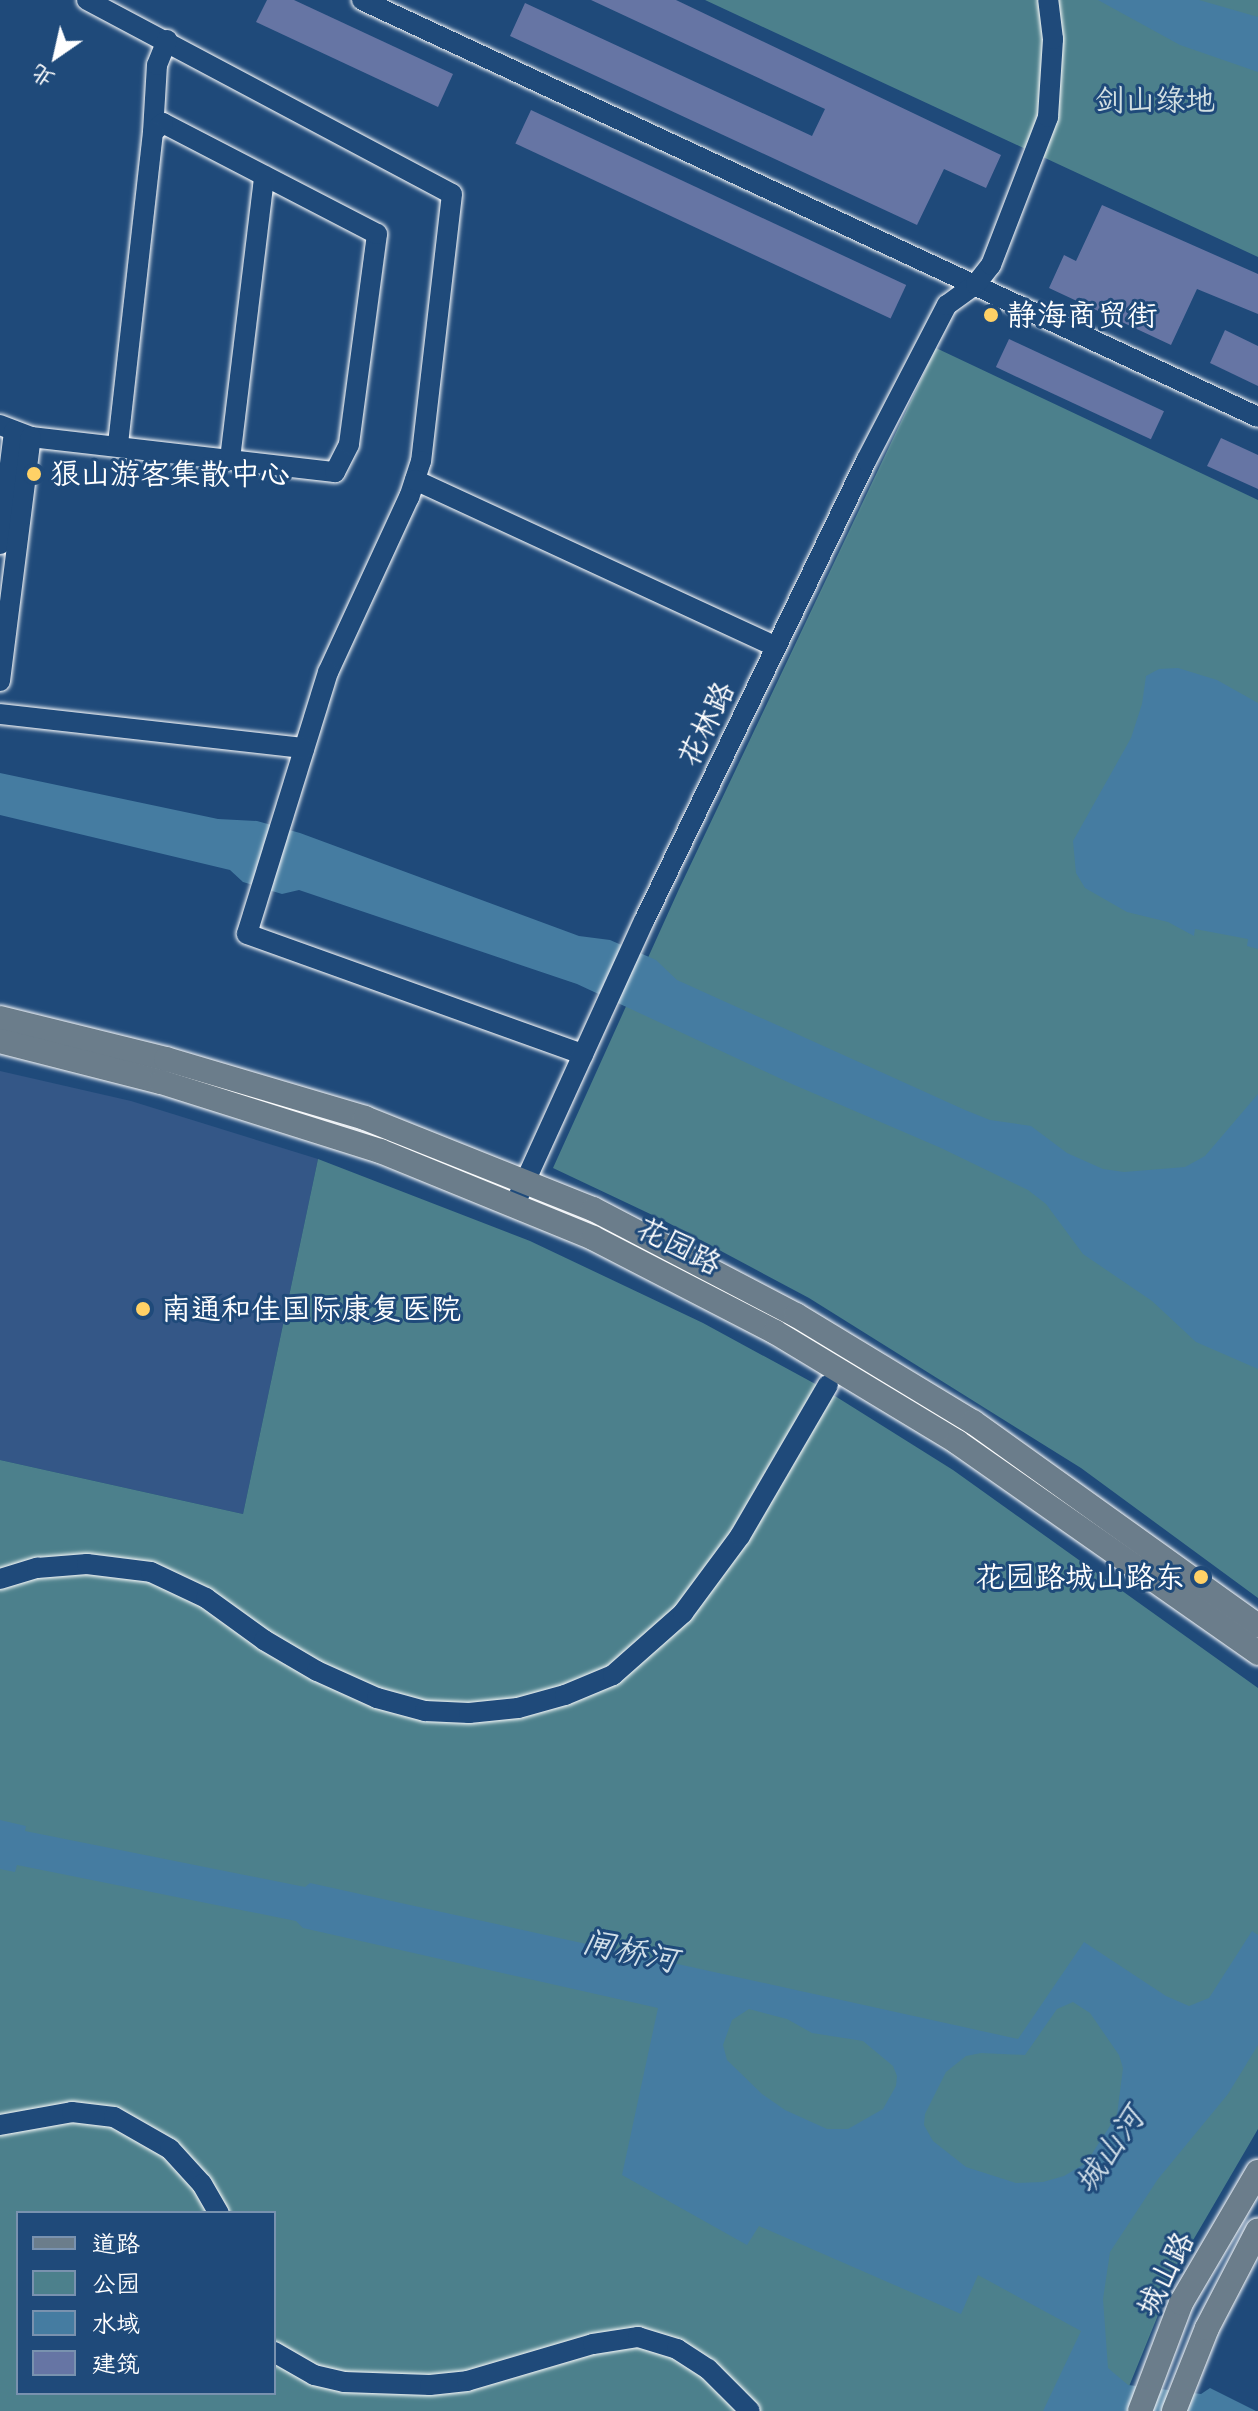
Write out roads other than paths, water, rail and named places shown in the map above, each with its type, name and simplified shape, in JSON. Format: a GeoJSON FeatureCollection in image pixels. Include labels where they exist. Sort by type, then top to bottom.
{"type":"FeatureCollection","features":[{"type":"Feature","properties":{"kind":"main road","name":"花园路"},"geometry":{"type":"LineString","coordinates":[[0,1018],[166,1059],[365,1118],[593,1209],[810,1323],[973,1422],[1258,1626]]}},
{"type":"Feature","properties":{"kind":"main road","name":"花园路"},"geometry":{"type":"LineString","coordinates":[[0,1041],[161,1082],[350,1142],[593,1238],[814,1355],[957,1442],[1258,1653]]}},
{"type":"Feature","properties":{"kind":"main road","name":"城山路"},"geometry":{"type":"LineString","coordinates":[[1140,2411],[1181,2303],[1258,2172]]}},
{"type":"Feature","properties":{"kind":"main road","name":"城山路"},"geometry":{"type":"LineString","coordinates":[[1178,2401],[1207,2328],[1258,2230]]}},
{"type":"Feature","properties":{"kind":"street"},"geometry":{"type":"LineString","coordinates":[[87,0],[452,194],[421,461],[328,672],[247,934],[583,1054]]}},
{"type":"Feature","properties":{"kind":"street"},"geometry":{"type":"LineString","coordinates":[[362,0],[1258,417]]}},
{"type":"Feature","properties":{"kind":"street","name":"花林路"},"geometry":{"type":"LineString","coordinates":[[514,1206],[644,921],[776,647],[947,305],[976,284],[991,265],[1048,117],[1053,39],[1048,0]]}},
{"type":"Feature","properties":{"kind":"street"},"geometry":{"type":"LineString","coordinates":[[118,446],[153,132],[157,65],[167,40]]}},
{"type":"Feature","properties":{"kind":"street"},"geometry":{"type":"LineString","coordinates":[[15,431],[335,472],[349,444],[377,234],[163,123],[153,132]]}},
{"type":"Feature","properties":{"kind":"street"},"geometry":{"type":"LineString","coordinates":[[230,459],[264,176]]}},
{"type":"Feature","properties":{"kind":"street"},"geometry":{"type":"LineString","coordinates":[[0,544],[15,431]]}},
{"type":"Feature","properties":{"kind":"street"},"geometry":{"type":"LineString","coordinates":[[0,681],[15,431]]}},
{"type":"Feature","properties":{"kind":"street"},"geometry":{"type":"LineString","coordinates":[[415,480],[776,647]]}},
{"type":"Feature","properties":{"kind":"street"},"geometry":{"type":"LineString","coordinates":[[0,714],[304,748]]}},
{"type":"Feature","properties":{"kind":"street"},"geometry":{"type":"LineString","coordinates":[[0,1579],[37,1568],[87,1564],[151,1572],[206,1598],[264,1640],[317,1671],[377,1698],[415,1709],[447,1713],[518,1708],[565,1695],[613,1675],[683,1613],[740,1536],[828,1385]]}},
{"type":"Feature","properties":{"kind":"street"},"geometry":{"type":"LineString","coordinates":[[0,2125],[72,2112],[114,2117],[170,2149],[202,2184],[218,2211]]}},
{"type":"Feature","properties":{"kind":"street"},"geometry":{"type":"LineString","coordinates":[[276,2353],[314,2375],[344,2382],[430,2385],[479,2379],[593,2344],[638,2337],[677,2349],[708,2369],[750,2411]]}},
{"type":"Feature","properties":{"kind":"water"},"geometry":{"type":"Polygon","coordinates":[[[1098,0],[1199,0],[1258,17],[1258,72],[1180,45],[1098,0]]]}},
{"type":"Feature","properties":{"kind":"water"},"geometry":{"type":"Polygon","coordinates":[[[1178,668],[1217,680],[1258,703],[1258,949],[1247,946],[1248,939],[1195,929],[1194,936],[1168,922],[1127,912],[1085,888],[1076,873],[1073,841],[1131,738],[1142,704],[1146,676],[1159,669],[1178,668]]]}},
{"type":"Feature","properties":{"kind":"water"},"geometry":{"type":"Polygon","coordinates":[[[0,773],[218,819],[257,821],[300,833],[579,936],[610,940],[656,960],[677,980],[965,1110],[990,1120],[1031,1126],[1067,1153],[1103,1169],[1124,1172],[1185,1167],[1205,1156],[1258,1094],[1258,1369],[1196,1342],[1152,1301],[1083,1254],[1046,1204],[1028,1190],[941,1148],[792,1084],[577,984],[299,890],[282,894],[243,882],[230,870],[0,815],[0,773]]]}},
{"type":"Feature","properties":{"kind":"water","name":"城山河"},"geometry":{"type":"Polygon","coordinates":[[[0,1820],[26,1826],[25,1831],[305,1887],[310,1883],[1018,2039],[1084,1942],[1166,1996],[1189,2006],[1209,1998],[1252,1931],[1258,1935],[1258,2045],[1228,2094],[1158,2179],[1110,2252],[1103,2299],[1108,2368],[1128,2385],[1201,2394],[1210,2388],[1256,2411],[1043,2411],[1081,2331],[978,2275],[961,2314],[759,2226],[747,2245],[622,2175],[658,2008],[303,1928],[296,1921],[17,1865],[15,1872],[0,1869],[0,1820]],[[1073,2002],[1057,2009],[1025,2055],[981,2053],[966,2056],[946,2072],[925,2114],[924,2125],[933,2141],[966,2167],[1016,2183],[1043,2182],[1064,2176],[1086,2163],[1117,2115],[1123,2068],[1119,2055],[1090,2013],[1073,2002]],[[749,2009],[732,2020],[723,2045],[727,2060],[762,2094],[785,2110],[827,2129],[848,2129],[883,2109],[896,2086],[897,2076],[893,2066],[863,2041],[812,2033],[787,2019],[749,2009]]]}},
{"type":"Feature","properties":{"kind":"place","name":"静海商贸街"},"geometry":{"type":"Point","coordinates":[991,315]}},
{"type":"Feature","properties":{"kind":"place","name":"狼山游客集散中心"},"geometry":{"type":"Point","coordinates":[34,474]}},
{"type":"Feature","properties":{"kind":"place","name":"南通和佳国际康复医院"},"geometry":{"type":"Point","coordinates":[143,1309]}},
{"type":"Feature","properties":{"kind":"place","name":"花园路城山路东"},"geometry":{"type":"Point","coordinates":[1201,1577]}},
{"type":"Feature","properties":{"kind":"park label","name":"剑山绿地"},"geometry":{"type":"Point","coordinates":[1155,100]}},
{"type":"Feature","properties":{"kind":"water label","name":"闸桥河"},"geometry":{"type":"Point","coordinates":[630,1951]}}]}
